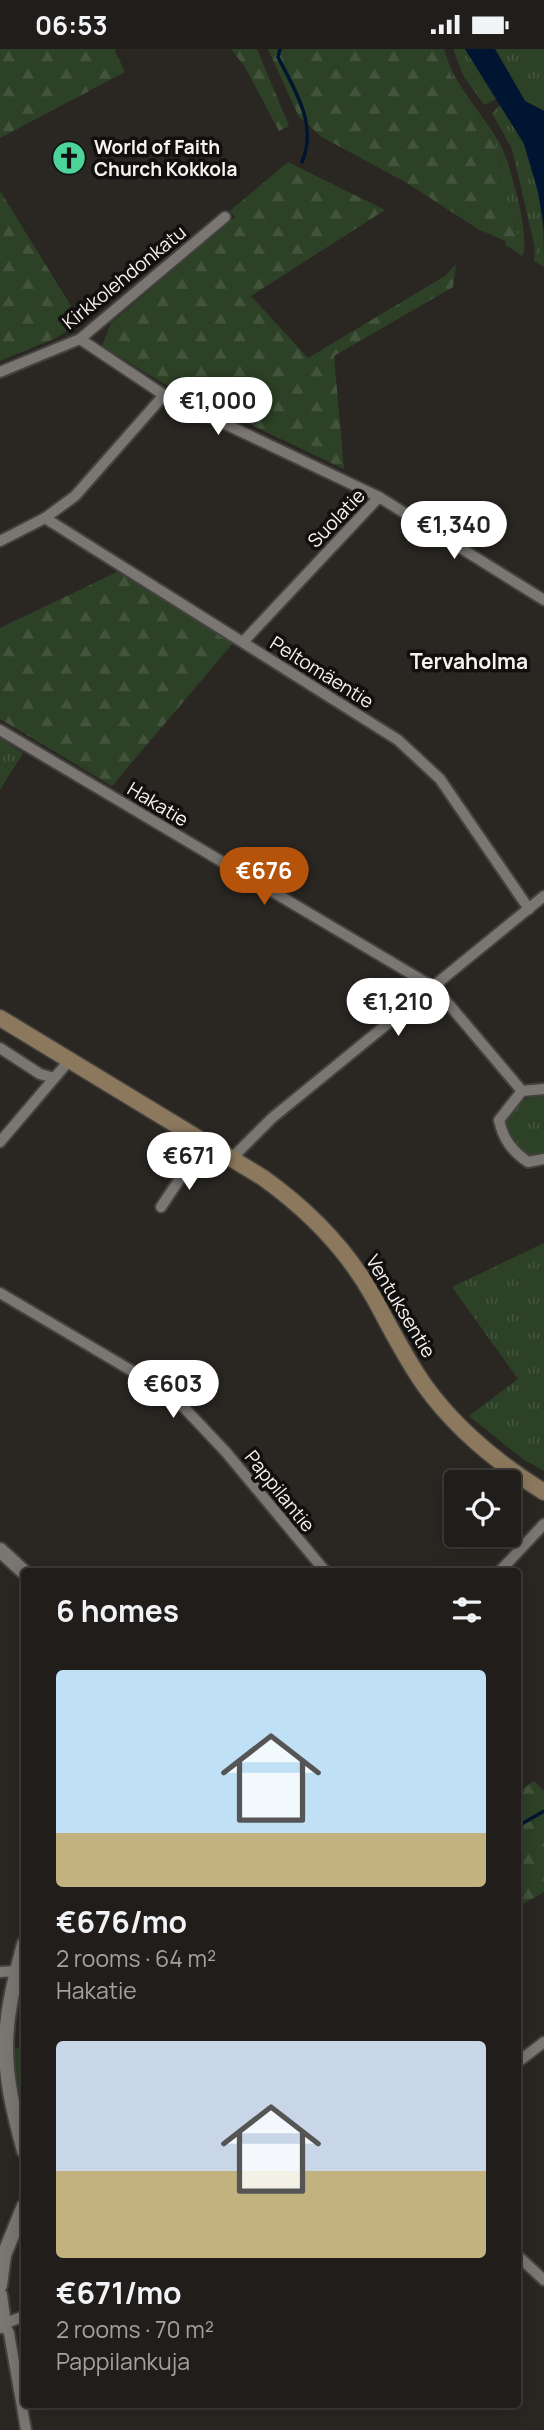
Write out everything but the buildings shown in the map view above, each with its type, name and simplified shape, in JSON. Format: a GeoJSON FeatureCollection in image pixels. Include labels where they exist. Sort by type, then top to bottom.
{"type":"FeatureCollection","features":[{"type":"Feature","properties":{"kind":"main road","name":"Ventuksentie"},"geometry":{"type":"LineString","coordinates":[[0,1018],[231,1160],[303,1208],[359,1274],[407,1358],[439,1405],[486,1451],[544,1492]]}},
{"type":"Feature","properties":{"kind":"street","name":"Kirkkolehdonkatu"},"geometry":{"type":"LineString","coordinates":[[0,372],[80,339],[225,217]]}},
{"type":"Feature","properties":{"kind":"street"},"geometry":{"type":"LineString","coordinates":[[80,339],[164,395],[379,497]]}},
{"type":"Feature","properties":{"kind":"street"},"geometry":{"type":"LineString","coordinates":[[0,541],[46,518],[92,478],[164,395]]}},
{"type":"Feature","properties":{"kind":"street","name":"Suolatie"},"geometry":{"type":"LineString","coordinates":[[243,642],[379,497],[544,600]]}},
{"type":"Feature","properties":{"kind":"street","name":"Peltomäentie"},"geometry":{"type":"LineString","coordinates":[[46,518],[398,740],[424,761],[440,779],[529,909]]}},
{"type":"Feature","properties":{"kind":"street","name":"Hakatie"},"geometry":{"type":"LineString","coordinates":[[0,730],[435,988],[522,1091]]}},
{"type":"Feature","properties":{"kind":"street"},"geometry":{"type":"LineString","coordinates":[[231,1160],[272,1118],[544,897]]}},
{"type":"Feature","properties":{"kind":"street"},"geometry":{"type":"LineString","coordinates":[[0,1048],[40,1074],[54,1078]]}},
{"type":"Feature","properties":{"kind":"street"},"geometry":{"type":"LineString","coordinates":[[0,1142],[68,1062]]}},
{"type":"Feature","properties":{"kind":"street"},"geometry":{"type":"LineString","coordinates":[[544,1089],[522,1091],[503,1111],[499,1120],[502,1134],[513,1149],[528,1162],[544,1159]]}},
{"type":"Feature","properties":{"kind":"street"},"geometry":{"type":"LineString","coordinates":[[161,1207],[191,1162]]}},
{"type":"Feature","properties":{"kind":"street","name":"Pappilantie"},"geometry":{"type":"LineString","coordinates":[[0,1293],[171,1394],[225,1451],[322,1568]]}},
{"type":"Feature","properties":{"kind":"street"},"geometry":{"type":"LineString","coordinates":[[503,1568],[544,1524]]}},
{"type":"Feature","properties":{"kind":"street"},"geometry":{"type":"LineString","coordinates":[[0,1550],[21,1569]]}},
{"type":"Feature","properties":{"kind":"street"},"geometry":{"type":"LineString","coordinates":[[21,1949],[7,1972],[1,2032],[7,2088],[21,2140]]}},
{"type":"Feature","properties":{"kind":"street"},"geometry":{"type":"LineString","coordinates":[[521,2060],[544,2042]]}},
{"type":"Feature","properties":{"kind":"street"},"geometry":{"type":"LineString","coordinates":[[0,2285],[5,2255],[21,2214]]}},
{"type":"Feature","properties":{"kind":"street"},"geometry":{"type":"LineString","coordinates":[[521,2259],[544,2280]]}},
{"type":"Feature","properties":{"kind":"street"},"geometry":{"type":"LineString","coordinates":[[0,2295],[2,2325],[9,2333],[21,2401]]}},
{"type":"Feature","properties":{"kind":"street"},"geometry":{"type":"LineString","coordinates":[[2,2325],[21,2316]]}},
{"type":"Feature","properties":{"kind":"street"},"geometry":{"type":"LineString","coordinates":[[22,2408],[26,2430]]}},
{"type":"Feature","properties":{"kind":"green space"},"geometry":{"type":"Polygon","coordinates":[[[0,49],[117,49],[115,51],[125,72],[0,138],[0,49]]]}},
{"type":"Feature","properties":{"kind":"green space"},"geometry":{"type":"Polygon","coordinates":[[[231,49],[257,49],[289,126],[279,131],[245,67],[231,49]]]}},
{"type":"Feature","properties":{"kind":"green space"},"geometry":{"type":"Polygon","coordinates":[[[268,49],[438,49],[453,79],[494,145],[500,160],[501,174],[495,201],[514,218],[518,239],[505,241],[478,229],[407,183],[322,137],[299,117],[268,49]]]}},
{"type":"Feature","properties":{"kind":"green space"},"geometry":{"type":"Polygon","coordinates":[[[438,49],[444,49],[454,75],[492,130],[503,151],[522,218],[522,256],[506,245],[505,241],[518,238],[514,218],[494,201],[501,174],[500,160],[494,145],[453,79],[438,49]]]}},
{"type":"Feature","properties":{"kind":"green space"},"geometry":{"type":"Polygon","coordinates":[[[453,49],[465,49],[496,99],[484,105],[464,77],[453,49]]]}},
{"type":"Feature","properties":{"kind":"green space"},"geometry":{"type":"Polygon","coordinates":[[[495,49],[544,49],[544,111],[525,101],[495,49]]]}},
{"type":"Feature","properties":{"kind":"green space"},"geometry":{"type":"Polygon","coordinates":[[[500,105],[521,137],[534,172],[542,220],[544,267],[534,261],[535,248],[512,149],[492,113],[500,105]]]}},
{"type":"Feature","properties":{"kind":"green space"},"geometry":{"type":"Polygon","coordinates":[[[288,162],[385,210],[251,296],[308,358],[445,276],[456,264],[453,287],[334,356],[344,469],[161,382],[102,346],[111,323],[235,217],[230,211],[288,162]]]}},
{"type":"Feature","properties":{"kind":"green space"},"geometry":{"type":"Polygon","coordinates":[[[0,191],[81,322],[56,338],[0,361],[0,191]]]}},
{"type":"Feature","properties":{"kind":"green space"},"geometry":{"type":"Polygon","coordinates":[[[119,571],[233,643],[112,786],[0,719],[0,628],[119,571]]]}},
{"type":"Feature","properties":{"kind":"green space"},"geometry":{"type":"Polygon","coordinates":[[[0,738],[23,753],[0,790],[0,738]]]}},
{"type":"Feature","properties":{"kind":"green space"},"geometry":{"type":"Polygon","coordinates":[[[544,1093],[544,1153],[529,1156],[506,1133],[504,1121],[521,1102],[544,1093]]]}},
{"type":"Feature","properties":{"kind":"green space"},"geometry":{"type":"Polygon","coordinates":[[[544,1243],[544,1471],[523,1459],[469,1416],[518,1379],[452,1287],[544,1243]]]}},
{"type":"Feature","properties":{"kind":"green space"},"geometry":{"type":"Polygon","coordinates":[[[534,1781],[544,1791],[544,1892],[521,1905],[521,1790],[534,1781]]]}},
{"type":"Feature","properties":{"kind":"green space"},"geometry":{"type":"Polygon","coordinates":[[[21,2047],[21,2116],[7,2051],[21,2047]]]}},
{"type":"Feature","properties":{"kind":"water"},"geometry":{"type":"Polygon","coordinates":[[[465,49],[495,49],[525,101],[544,111],[544,229],[538,192],[524,144],[465,49]]]}},
{"type":"Feature","properties":{"kind":"waterway"},"geometry":{"type":"LineString","coordinates":[[280,49],[278,57],[297,95],[306,121],[306,148],[302,162]]}},
{"type":"Feature","properties":{"kind":"waterway"},"geometry":{"type":"LineString","coordinates":[[521,1824],[544,1811]]}},
{"type":"Feature","properties":{"kind":"waterway"},"geometry":{"type":"LineString","coordinates":[[15,2097],[21,2095]]}},
{"type":"Feature","properties":{"kind":"place","name":"World of Faith Church Kokkola"},"geometry":{"type":"Point","coordinates":[69,158]}},
{"type":"Feature","properties":{"kind":"district","name":"Tervaholma"},"geometry":{"type":"Point","coordinates":[469,662]}}]}
